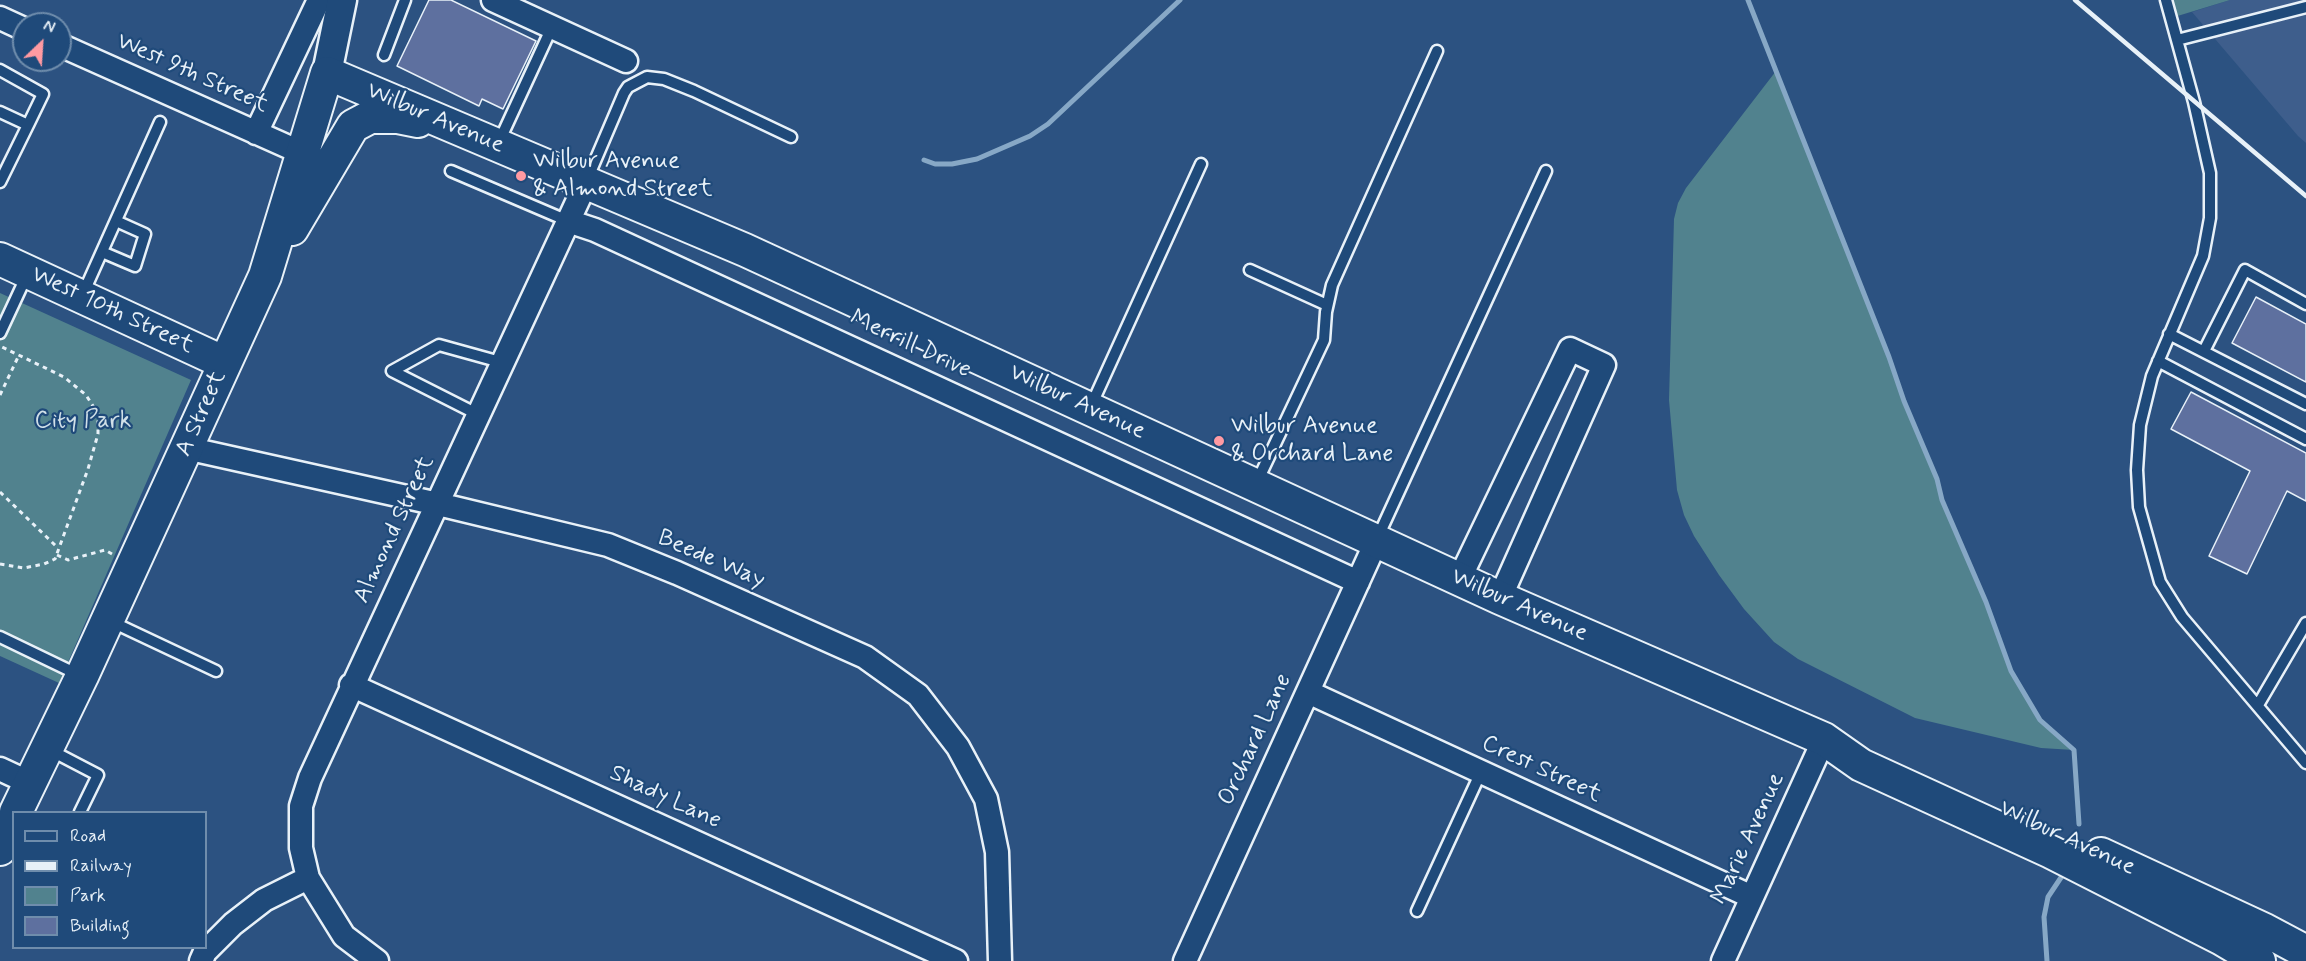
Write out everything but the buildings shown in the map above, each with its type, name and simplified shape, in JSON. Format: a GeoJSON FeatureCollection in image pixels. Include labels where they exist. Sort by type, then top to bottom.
{"type":"FeatureCollection","features":[{"type":"Feature","properties":{"kind":"main road","name":"Wilbur Avenue"},"geometry":{"type":"LineString","coordinates":[[327,73],[744,250],[1459,580],[1824,739],[1860,765],[2051,852],[2222,939],[2259,961]]}},
{"type":"Feature","properties":{"kind":"main road","name":"A Street"},"geometry":{"type":"LineString","coordinates":[[17,811],[82,676],[265,276],[327,73]]}},
{"type":"Feature","properties":{"kind":"main road"},"geometry":{"type":"LineString","coordinates":[[265,276],[353,126],[370,117],[389,117],[457,127]]}},
{"type":"Feature","properties":{"kind":"main road","name":"West 10th Street"},"geometry":{"type":"LineString","coordinates":[[0,259],[225,363]]}},
{"type":"Feature","properties":{"kind":"main road","name":"Wilbur Avenue"},"geometry":{"type":"LineString","coordinates":[[1824,739],[1868,746],[2265,930],[2306,952]]}},
{"type":"Feature","properties":{"kind":"main road"},"geometry":{"type":"LineString","coordinates":[[0,849],[12,823]]}},
{"type":"Feature","properties":{"kind":"street"},"geometry":{"type":"LineString","coordinates":[[256,133],[320,0]]}},
{"type":"Feature","properties":{"kind":"street","name":"A Street"},"geometry":{"type":"LineString","coordinates":[[327,73],[342,0]]}},
{"type":"Feature","properties":{"kind":"street"},"geometry":{"type":"LineString","coordinates":[[494,0],[626,61]]}},
{"type":"Feature","properties":{"kind":"street","name":"West 9th Street"},"geometry":{"type":"LineString","coordinates":[[72,50],[302,153]]}},
{"type":"Feature","properties":{"kind":"street","name":"Almond Street"},"geometry":{"type":"LineString","coordinates":[[377,961],[344,936],[308,878],[301,848],[301,806],[310,778],[351,685],[438,504],[586,183]]}},
{"type":"Feature","properties":{"kind":"street","name":"Merrill Drive"},"geometry":{"type":"LineString","coordinates":[[568,221],[595,230],[1358,582]]}},
{"type":"Feature","properties":{"kind":"street"},"geometry":{"type":"LineString","coordinates":[[1459,580],[1570,349],[1604,365],[1500,598]]}},
{"type":"Feature","properties":{"kind":"street","name":"Beede Way"},"geometry":{"type":"LineString","coordinates":[[186,448],[438,504],[608,545],[677,573],[865,657],[918,695],[958,747],[986,799],[997,852],[1000,961]]}},
{"type":"Feature","properties":{"kind":"street","name":"Orchard Lane"},"geometry":{"type":"LineString","coordinates":[[1185,961],[1376,542]]}},
{"type":"Feature","properties":{"kind":"street","name":"Shady Lane"},"geometry":{"type":"LineString","coordinates":[[351,685],[956,961]]}},
{"type":"Feature","properties":{"kind":"street","name":"Crest Street"},"geometry":{"type":"LineString","coordinates":[[1308,692],[1752,897]]}},
{"type":"Feature","properties":{"kind":"street","name":"Marie Avenue"},"geometry":{"type":"LineString","coordinates":[[1722,961],[1824,739]]}},
{"type":"Feature","properties":{"kind":"street"},"geometry":{"type":"LineString","coordinates":[[0,769],[30,783]]}},
{"type":"Feature","properties":{"kind":"street"},"geometry":{"type":"LineString","coordinates":[[201,961],[205,952],[233,924],[264,900],[308,878]]}},
{"type":"Feature","properties":{"kind":"lane"},"geometry":{"type":"LineString","coordinates":[[384,56],[405,0]]}},
{"type":"Feature","properties":{"kind":"lane"},"geometry":{"type":"LineString","coordinates":[[2166,0],[2194,102],[2210,173],[2210,218],[2203,256],[2152,375],[2140,425],[2137,470],[2139,507],[2160,582],[2182,617],[2306,763]]}},
{"type":"Feature","properties":{"kind":"lane"},"geometry":{"type":"LineString","coordinates":[[2177,40],[2306,7]]}},
{"type":"Feature","properties":{"kind":"lane"},"geometry":{"type":"LineString","coordinates":[[498,145],[552,27]]}},
{"type":"Feature","properties":{"kind":"lane"},"geometry":{"type":"LineString","coordinates":[[1255,485],[1324,340],[1327,305],[1332,285],[1437,51]]}},
{"type":"Feature","properties":{"kind":"lane"},"geometry":{"type":"LineString","coordinates":[[0,70],[43,94],[0,182]]}},
{"type":"Feature","properties":{"kind":"lane","name":"Almond Street"},"geometry":{"type":"LineString","coordinates":[[586,183],[628,87],[647,78],[664,79],[791,137]]}},
{"type":"Feature","properties":{"kind":"lane"},"geometry":{"type":"LineString","coordinates":[[0,112],[28,124]]}},
{"type":"Feature","properties":{"kind":"lane"},"geometry":{"type":"LineString","coordinates":[[82,296],[160,122]]}},
{"type":"Feature","properties":{"kind":"lane"},"geometry":{"type":"LineString","coordinates":[[1089,409],[1201,164]]}},
{"type":"Feature","properties":{"kind":"lane"},"geometry":{"type":"LineString","coordinates":[[452,171],[568,221]]}},
{"type":"Feature","properties":{"kind":"lane"},"geometry":{"type":"LineString","coordinates":[[1376,542],[1546,171]]}},
{"type":"Feature","properties":{"kind":"lane"},"geometry":{"type":"LineString","coordinates":[[102,252],[135,266],[146,234],[116,221]]}},
{"type":"Feature","properties":{"kind":"lane"},"geometry":{"type":"LineString","coordinates":[[1250,270],[1327,305]]}},
{"type":"Feature","properties":{"kind":"lane"},"geometry":{"type":"LineString","coordinates":[[2204,351],[2245,270],[2306,304]]}},
{"type":"Feature","properties":{"kind":"lane"},"geometry":{"type":"LineString","coordinates":[[0,333],[29,272]]}},
{"type":"Feature","properties":{"kind":"lane"},"geometry":{"type":"LineString","coordinates":[[2169,334],[2306,404]]}},
{"type":"Feature","properties":{"kind":"lane"},"geometry":{"type":"LineString","coordinates":[[479,415],[392,371],[439,345],[504,363]]}},
{"type":"Feature","properties":{"kind":"lane"},"geometry":{"type":"LineString","coordinates":[[2158,361],[2306,439]]}},
{"type":"Feature","properties":{"kind":"lane"},"geometry":{"type":"LineString","coordinates":[[107,620],[216,670]]}},
{"type":"Feature","properties":{"kind":"lane"},"geometry":{"type":"LineString","coordinates":[[2258,705],[2306,623]]}},
{"type":"Feature","properties":{"kind":"lane"},"geometry":{"type":"LineString","coordinates":[[0,637],[82,676]]}},
{"type":"Feature","properties":{"kind":"lane"},"geometry":{"type":"LineString","coordinates":[[47,748],[98,775],[81,811]]}},
{"type":"Feature","properties":{"kind":"lane"},"geometry":{"type":"LineString","coordinates":[[1417,911],[1481,772]]}},
{"type":"Feature","properties":{"kind":"path"},"geometry":{"type":"LineString","coordinates":[[0,346],[64,377],[86,395],[98,414],[98,434],[88,469],[55,559],[24,568],[0,564]]}},
{"type":"Feature","properties":{"kind":"path"},"geometry":{"type":"LineString","coordinates":[[0,395],[19,355]]}},
{"type":"Feature","properties":{"kind":"path"},"geometry":{"type":"LineString","coordinates":[[62,382],[64,377]]}},
{"type":"Feature","properties":{"kind":"path"},"geometry":{"type":"LineString","coordinates":[[0,492],[58,548]]}},
{"type":"Feature","properties":{"kind":"path"},"geometry":{"type":"LineString","coordinates":[[56,555],[68,560],[105,550],[133,563]]}},
{"type":"Feature","properties":{"kind":"shaded area"},"geometry":{"type":"Polygon","coordinates":[[[2230,0],[2306,0],[2306,143],[2192,12],[2230,0]]]}},
{"type":"Feature","properties":{"kind":"green space"},"geometry":{"type":"Polygon","coordinates":[[[2166,0],[2230,0],[2171,18],[2166,0]]]}},
{"type":"Feature","properties":{"kind":"green space"},"geometry":{"type":"Polygon","coordinates":[[[1776,71],[1889,357],[1904,401],[1937,479],[1942,500],[1986,602],[2011,671],[2040,720],[2074,750],[2041,748],[1915,718],[1798,659],[1774,642],[1744,609],[1694,536],[1684,515],[1677,490],[1669,400],[1674,219],[1678,203],[1686,188],[1776,71]]]}},
{"type":"Feature","properties":{"kind":"green space","name":"City Park"},"geometry":{"type":"Polygon","coordinates":[[[0,293],[191,380],[59,683],[0,656],[0,293]]]}},
{"type":"Feature","properties":{"kind":"waterway"},"geometry":{"type":"LineString","coordinates":[[924,160],[935,164],[952,164],[977,159],[1030,136],[1048,124],[1180,0]]}},
{"type":"Feature","properties":{"kind":"waterway"},"geometry":{"type":"LineString","coordinates":[[1748,0],[1889,357],[1904,401],[1937,479],[1942,500],[1986,602],[2011,671],[2040,720],[2074,750],[2079,824]]}},
{"type":"Feature","properties":{"kind":"waterway"},"geometry":{"type":"LineString","coordinates":[[2047,961],[2044,917],[2048,897],[2064,873]]}},
{"type":"Feature","properties":{"kind":"railway"},"geometry":{"type":"LineString","coordinates":[[2075,0],[2306,196]]}},
{"type":"Feature","properties":{"kind":"place","name":"Wilbur Avenue & Almond Street"},"geometry":{"type":"Point","coordinates":[521,176]}},
{"type":"Feature","properties":{"kind":"place","name":"Wilbur Avenue & Orchard Lane"},"geometry":{"type":"Point","coordinates":[1219,441]}}]}
